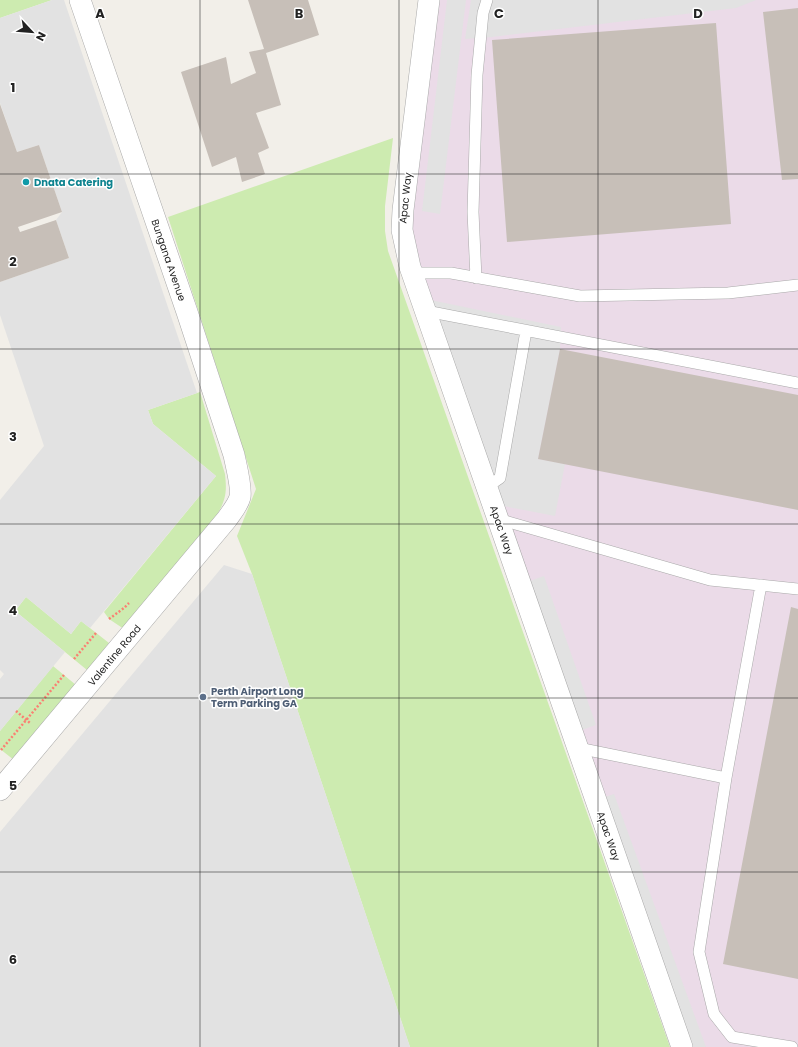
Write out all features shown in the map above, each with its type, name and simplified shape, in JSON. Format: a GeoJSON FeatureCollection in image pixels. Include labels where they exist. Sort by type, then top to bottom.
{"type":"FeatureCollection","features":[{"type":"Feature","properties":{"kind":"street","name":"Bungana Avenue"},"geometry":{"type":"LineString","coordinates":[[80,0],[187,312],[234,455],[239,478],[240,497],[227,520]]}},
{"type":"Feature","properties":{"kind":"street","name":"Apac Way"},"geometry":{"type":"LineString","coordinates":[[429,0],[403,210],[402,230],[410,267],[682,1047]]}},
{"type":"Feature","properties":{"kind":"street","name":"Valentine Road"},"geometry":{"type":"LineString","coordinates":[[0,790],[227,520]]}},
{"type":"Feature","properties":{"kind":"lane"},"geometry":{"type":"LineString","coordinates":[[476,278],[473,212],[477,75],[483,13],[487,0]]}},
{"type":"Feature","properties":{"kind":"lane"},"geometry":{"type":"LineString","coordinates":[[412,273],[451,273],[580,296],[728,293],[798,285]]}},
{"type":"Feature","properties":{"kind":"lane"},"geometry":{"type":"LineString","coordinates":[[426,312],[798,383]]}},
{"type":"Feature","properties":{"kind":"lane"},"geometry":{"type":"LineString","coordinates":[[487,488],[500,478],[526,331]]}},
{"type":"Feature","properties":{"kind":"lane"},"geometry":{"type":"LineString","coordinates":[[498,519],[710,580],[798,589]]}},
{"type":"Feature","properties":{"kind":"lane"},"geometry":{"type":"LineString","coordinates":[[761,585],[726,778],[699,952],[714,1014],[732,1037],[792,1047]]}},
{"type":"Feature","properties":{"kind":"lane"},"geometry":{"type":"LineString","coordinates":[[578,748],[726,778]]}},
{"type":"Feature","properties":{"kind":"path"},"geometry":{"type":"LineString","coordinates":[[109,619],[129,603]]}},
{"type":"Feature","properties":{"kind":"path"},"geometry":{"type":"LineString","coordinates":[[74,659],[96,633]]}},
{"type":"Feature","properties":{"kind":"path"},"geometry":{"type":"LineString","coordinates":[[1,750],[64,675]]}},
{"type":"Feature","properties":{"kind":"path"},"geometry":{"type":"LineString","coordinates":[[16,711],[32,725]]}},
{"type":"Feature","properties":{"kind":"shaded area"},"geometry":{"type":"Polygon","coordinates":[[[52,0],[64,0],[197,393],[148,410],[153,424],[216,476],[90,628],[81,621],[71,634],[26,597],[15,611],[65,652],[0,731],[0,679],[4,674],[0,670],[0,500],[44,446],[0,315],[0,282],[69,258],[56,220],[62,212],[39,145],[17,152],[0,103],[0,18],[52,0]]]}},
{"type":"Feature","properties":{"kind":"shaded area"},"geometry":{"type":"Polygon","coordinates":[[[429,0],[798,0],[798,1047],[682,1047],[406,247],[429,0]]]}},
{"type":"Feature","properties":{"kind":"shaded area"},"geometry":{"type":"Polygon","coordinates":[[[447,0],[466,0],[440,214],[422,211],[447,0]]]}},
{"type":"Feature","properties":{"kind":"shaded area"},"geometry":{"type":"Polygon","coordinates":[[[471,0],[756,0],[736,8],[465,39],[471,0]]]}},
{"type":"Feature","properties":{"kind":"shaded area"},"geometry":{"type":"Polygon","coordinates":[[[421,298],[561,327],[560,349],[538,459],[565,464],[555,516],[493,504],[421,298]]]}},
{"type":"Feature","properties":{"kind":"shaded area","name":"Perth Airport Long Term Parking GA"},"geometry":{"type":"Polygon","coordinates":[[[224,565],[252,574],[410,1047],[0,1047],[0,832],[224,565]]]}},
{"type":"Feature","properties":{"kind":"shaded area"},"geometry":{"type":"Polygon","coordinates":[[[544,576],[596,725],[579,731],[527,582],[544,576]]]}},
{"type":"Feature","properties":{"kind":"shaded area"},"geometry":{"type":"Polygon","coordinates":[[[614,794],[706,1047],[690,1047],[599,799],[614,794]]]}},
{"type":"Feature","properties":{"kind":"green space"},"geometry":{"type":"Polygon","coordinates":[[[0,0],[52,0],[0,18],[0,0]]]}},
{"type":"Feature","properties":{"kind":"green space"},"geometry":{"type":"Polygon","coordinates":[[[393,138],[385,206],[385,231],[388,251],[670,1047],[410,1047],[252,574],[237,536],[256,489],[168,217],[393,138]]]}},
{"type":"Feature","properties":{"kind":"green space"},"geometry":{"type":"Polygon","coordinates":[[[200,392],[225,474],[226,491],[224,500],[217,515],[124,629],[109,619],[104,612],[216,476],[153,424],[148,410],[200,392]]]}},
{"type":"Feature","properties":{"kind":"green space"},"geometry":{"type":"Polygon","coordinates":[[[26,597],[71,634],[81,621],[109,643],[87,670],[15,611],[26,597]]]}},
{"type":"Feature","properties":{"kind":"green space"},"geometry":{"type":"Polygon","coordinates":[[[53,666],[76,685],[14,760],[0,749],[0,731],[53,666]]]}},
{"type":"Feature","properties":{"kind":"building"},"geometry":{"type":"Polygon","coordinates":[[[248,0],[308,0],[319,35],[266,53],[281,105],[256,113],[269,148],[258,153],[265,174],[242,182],[236,157],[212,167],[181,72],[226,57],[231,84],[256,73],[249,52],[264,49],[248,0]]]}},
{"type":"Feature","properties":{"kind":"building"},"geometry":{"type":"Polygon","coordinates":[[[798,8],[798,179],[782,180],[763,12],[798,8]]]}},
{"type":"Feature","properties":{"kind":"building"},"geometry":{"type":"Polygon","coordinates":[[[716,23],[731,224],[507,242],[492,40],[716,23]]]}},
{"type":"Feature","properties":{"kind":"building","name":"Dnata Catering"},"geometry":{"type":"Polygon","coordinates":[[[0,104],[17,152],[39,145],[62,212],[18,227],[20,232],[56,220],[69,258],[0,282],[0,104]]]}},
{"type":"Feature","properties":{"kind":"building"},"geometry":{"type":"Polygon","coordinates":[[[560,349],[798,395],[798,510],[538,459],[560,349]]]}},
{"type":"Feature","properties":{"kind":"building"},"geometry":{"type":"Polygon","coordinates":[[[791,607],[798,609],[798,979],[723,964],[791,607]]]}},
{"type":"Feature","properties":{"kind":"place","name":"Dnata Catering"},"geometry":{"type":"Point","coordinates":[26,182]}},
{"type":"Feature","properties":{"kind":"place","name":"Perth Airport Long Term Parking GA"},"geometry":{"type":"Point","coordinates":[203,697]}}]}
